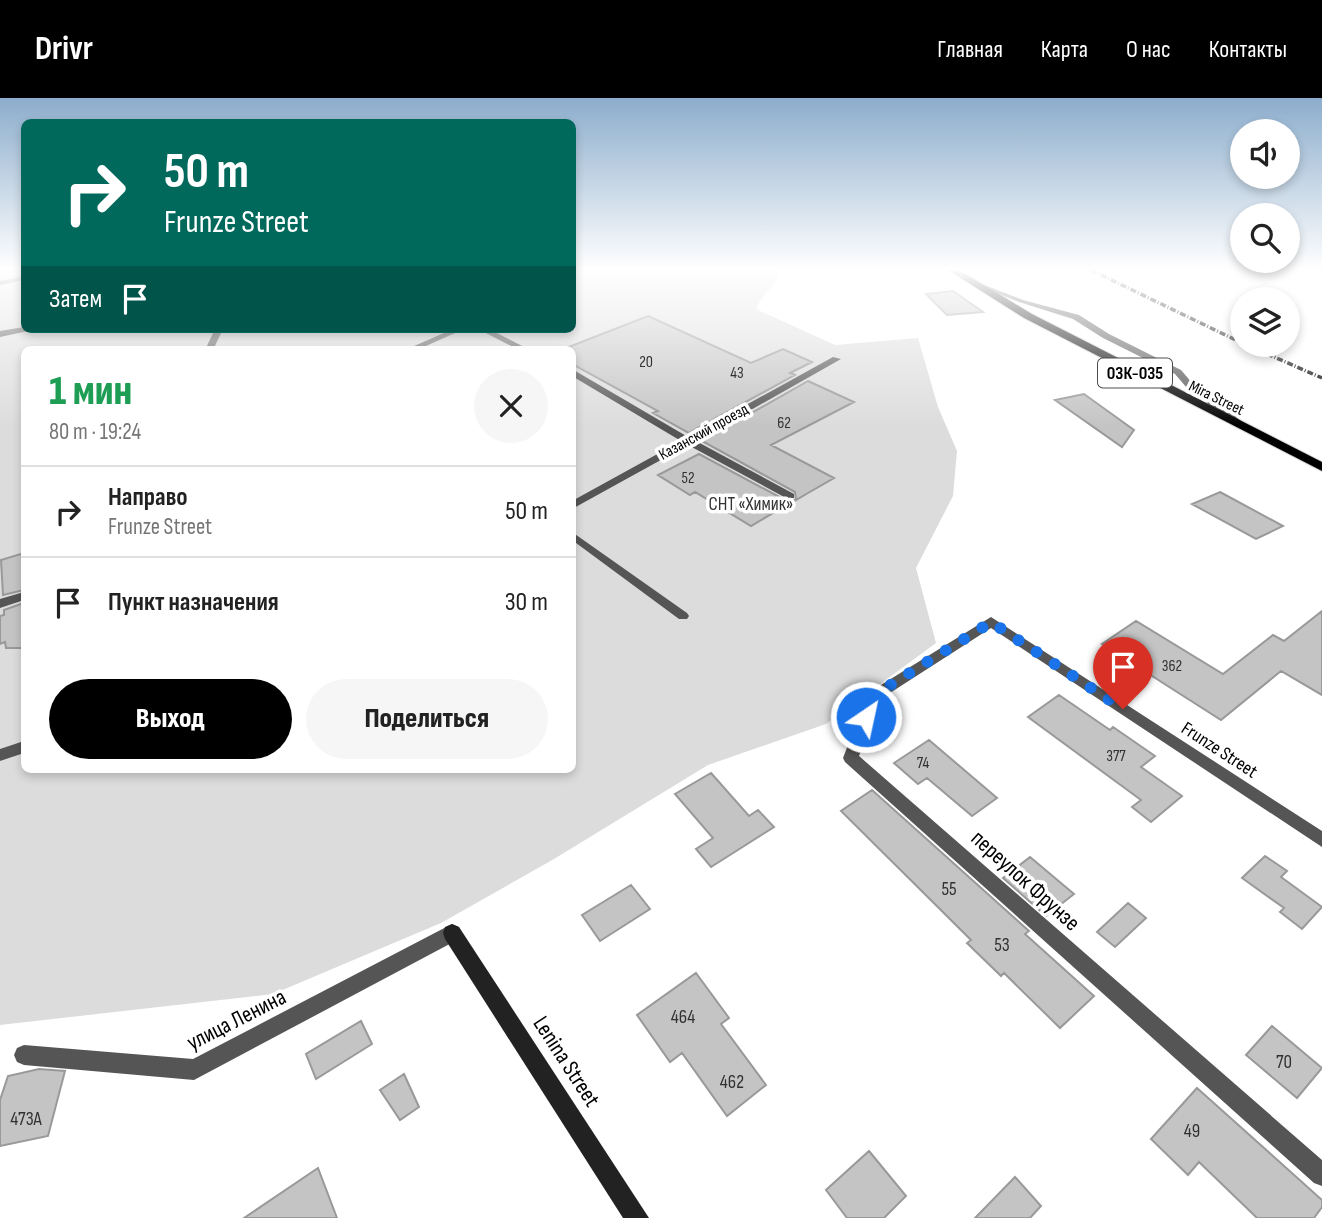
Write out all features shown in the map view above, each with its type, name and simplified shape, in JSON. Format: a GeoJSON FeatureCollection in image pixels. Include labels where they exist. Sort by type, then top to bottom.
{"type":"FeatureCollection","features":[{"type":"Feature","properties":{"kind":"main road","name":"Mira Street"},"geometry":{"type":"LineString","coordinates":[[1039,322],[1322,467]]}},
{"type":"Feature","properties":{"kind":"street"},"geometry":{"type":"LineString","coordinates":[[0,334],[21,330]]}},
{"type":"Feature","properties":{"kind":"street"},"geometry":{"type":"LineString","coordinates":[[419,346],[450,333]]}},
{"type":"Feature","properties":{"kind":"street"},"geometry":{"type":"LineString","coordinates":[[490,333],[518,346]]}},
{"type":"Feature","properties":{"kind":"street","name":"Казанский проезд"},"geometry":{"type":"LineString","coordinates":[[576,504],[686,440],[836,359]]}},
{"type":"Feature","properties":{"kind":"street"},"geometry":{"type":"LineString","coordinates":[[576,374],[686,440],[790,496]]}},
{"type":"Feature","properties":{"kind":"street"},"geometry":{"type":"LineString","coordinates":[[0,604],[21,597]]}},
{"type":"Feature","properties":{"kind":"street","name":"Frunze Street"},"geometry":{"type":"LineString","coordinates":[[991,622],[1322,840]]}},
{"type":"Feature","properties":{"kind":"street","name":"переулок Фрунзе"},"geometry":{"type":"LineString","coordinates":[[991,622],[873,696],[851,758],[1322,1175]]}},
{"type":"Feature","properties":{"kind":"street"},"geometry":{"type":"LineString","coordinates":[[0,755],[21,748]]}},
{"type":"Feature","properties":{"kind":"street","name":"улица Ленина"},"geometry":{"type":"LineString","coordinates":[[24,1055],[194,1070],[452,933]]}},
{"type":"Feature","properties":{"kind":"street","name":"Lenina Street"},"geometry":{"type":"LineString","coordinates":[[452,933],[637,1218]]}},
{"type":"Feature","properties":{"kind":"lane"},"geometry":{"type":"LineString","coordinates":[[1084,322],[1178,372],[1190,386],[1250,431]]}},
{"type":"Feature","properties":{"kind":"lane"},"geometry":{"type":"LineString","coordinates":[[576,538],[683,616]]}},
{"type":"Feature","properties":{"kind":"green space","name":"СНТ «Химик»"},"geometry":{"type":"Polygon","coordinates":[[[0,322],[21,322],[21,333],[576,333],[576,322],[785,322],[835,345],[918,338],[938,407],[957,451],[953,496],[916,568],[936,643],[826,724],[708,765],[554,859],[441,923],[273,994],[0,1025],[0,322]]]}},
{"type":"Feature","properties":{"kind":"building"},"geometry":{"type":"Polygon","coordinates":[[[632,322],[662,322],[751,363],[783,349],[812,362],[790,373],[795,375],[689,433],[653,413],[658,411],[576,366],[576,346],[571,346],[632,322]]]}},
{"type":"Feature","properties":{"kind":"building"},"geometry":{"type":"Polygon","coordinates":[[[808,381],[854,402],[771,445],[834,478],[796,500],[795,492],[702,441],[808,381]]]}},
{"type":"Feature","properties":{"kind":"building"},"geometry":{"type":"Polygon","coordinates":[[[1084,394],[1134,430],[1122,447],[1055,400],[1084,394]]]}},
{"type":"Feature","properties":{"kind":"building"},"geometry":{"type":"Polygon","coordinates":[[[699,454],[785,500],[795,500],[751,526],[695,492],[690,495],[658,475],[699,454]]]}},
{"type":"Feature","properties":{"kind":"building"},"geometry":{"type":"Polygon","coordinates":[[[1220,492],[1283,526],[1256,539],[1192,504],[1220,492]]]}},
{"type":"Feature","properties":{"kind":"building"},"geometry":{"type":"Polygon","coordinates":[[[21,554],[21,591],[3,595],[1,560],[21,554]]]}},
{"type":"Feature","properties":{"kind":"building"},"geometry":{"type":"Polygon","coordinates":[[[21,604],[21,648],[6,648],[5,642],[0,644],[0,616],[4,615],[4,610],[21,604]]]}},
{"type":"Feature","properties":{"kind":"building"},"geometry":{"type":"Polygon","coordinates":[[[1322,611],[1322,695],[1281,671],[1221,720],[1102,644],[1136,621],[1223,674],[1273,635],[1284,641],[1322,611]]]}},
{"type":"Feature","properties":{"kind":"building"},"geometry":{"type":"Polygon","coordinates":[[[1059,695],[1110,730],[1113,727],[1155,756],[1141,767],[1182,796],[1151,822],[1132,807],[1141,800],[1028,717],[1059,695]]]}},
{"type":"Feature","properties":{"kind":"building"},"geometry":{"type":"Polygon","coordinates":[[[929,740],[997,798],[972,816],[927,778],[918,784],[894,763],[929,740]]]}},
{"type":"Feature","properties":{"kind":"building"},"geometry":{"type":"Polygon","coordinates":[[[711,773],[749,816],[758,810],[774,827],[711,867],[696,849],[713,838],[675,794],[711,773]]]}},
{"type":"Feature","properties":{"kind":"building"},"geometry":{"type":"Polygon","coordinates":[[[872,790],[1029,931],[1025,934],[1094,996],[1060,1028],[1004,973],[1001,976],[967,943],[971,940],[841,811],[872,790]]]}},
{"type":"Feature","properties":{"kind":"building"},"geometry":{"type":"Polygon","coordinates":[[[1265,856],[1287,871],[1281,877],[1322,907],[1302,929],[1280,912],[1284,908],[1242,878],[1265,856]]]}},
{"type":"Feature","properties":{"kind":"building"},"geometry":{"type":"Polygon","coordinates":[[[1030,857],[1074,894],[1046,916],[1003,878],[1030,857]]]}},
{"type":"Feature","properties":{"kind":"building"},"geometry":{"type":"Polygon","coordinates":[[[631,885],[650,909],[600,941],[582,915],[631,885]]]}},
{"type":"Feature","properties":{"kind":"building"},"geometry":{"type":"Polygon","coordinates":[[[1128,903],[1146,918],[1115,947],[1097,932],[1128,903]]]}},
{"type":"Feature","properties":{"kind":"building"},"geometry":{"type":"Polygon","coordinates":[[[696,973],[729,1018],[721,1024],[766,1085],[727,1116],[682,1053],[670,1062],[637,1015],[696,973]]]}},
{"type":"Feature","properties":{"kind":"building"},"geometry":{"type":"Polygon","coordinates":[[[361,1021],[372,1044],[316,1079],[306,1054],[361,1021]]]}},
{"type":"Feature","properties":{"kind":"building"},"geometry":{"type":"Polygon","coordinates":[[[1272,1026],[1322,1068],[1297,1098],[1246,1055],[1272,1026]]]}},
{"type":"Feature","properties":{"kind":"building"},"geometry":{"type":"Polygon","coordinates":[[[39,1069],[65,1071],[48,1136],[0,1146],[0,1100],[8,1076],[39,1069]]]}},
{"type":"Feature","properties":{"kind":"building"},"geometry":{"type":"Polygon","coordinates":[[[404,1074],[419,1107],[400,1120],[380,1090],[404,1074]]]}},
{"type":"Feature","properties":{"kind":"building"},"geometry":{"type":"Polygon","coordinates":[[[1197,1088],[1322,1200],[1322,1207],[1314,1218],[1257,1218],[1199,1162],[1188,1175],[1151,1139],[1197,1088]]]}},
{"type":"Feature","properties":{"kind":"building"},"geometry":{"type":"Polygon","coordinates":[[[869,1151],[906,1196],[884,1218],[847,1218],[826,1190],[869,1151]]]}},
{"type":"Feature","properties":{"kind":"building"},"geometry":{"type":"Polygon","coordinates":[[[318,1168],[337,1218],[244,1218],[318,1168]]]}},
{"type":"Feature","properties":{"kind":"building"},"geometry":{"type":"Polygon","coordinates":[[[1015,1177],[1041,1206],[1030,1218],[975,1218],[1015,1177]]]}},
{"type":"Feature","properties":{"kind":"railway"},"geometry":{"type":"LineString","coordinates":[[1199,322],[1230,337]]}},
{"type":"Feature","properties":{"kind":"railway"},"geometry":{"type":"LineString","coordinates":[[1274,357],[1322,378]]}},
{"type":"Feature","properties":{"kind":"route"},"geometry":{"type":"LineString","coordinates":[[866,717],[873,696],[991,622],[1123,709]]}}]}
